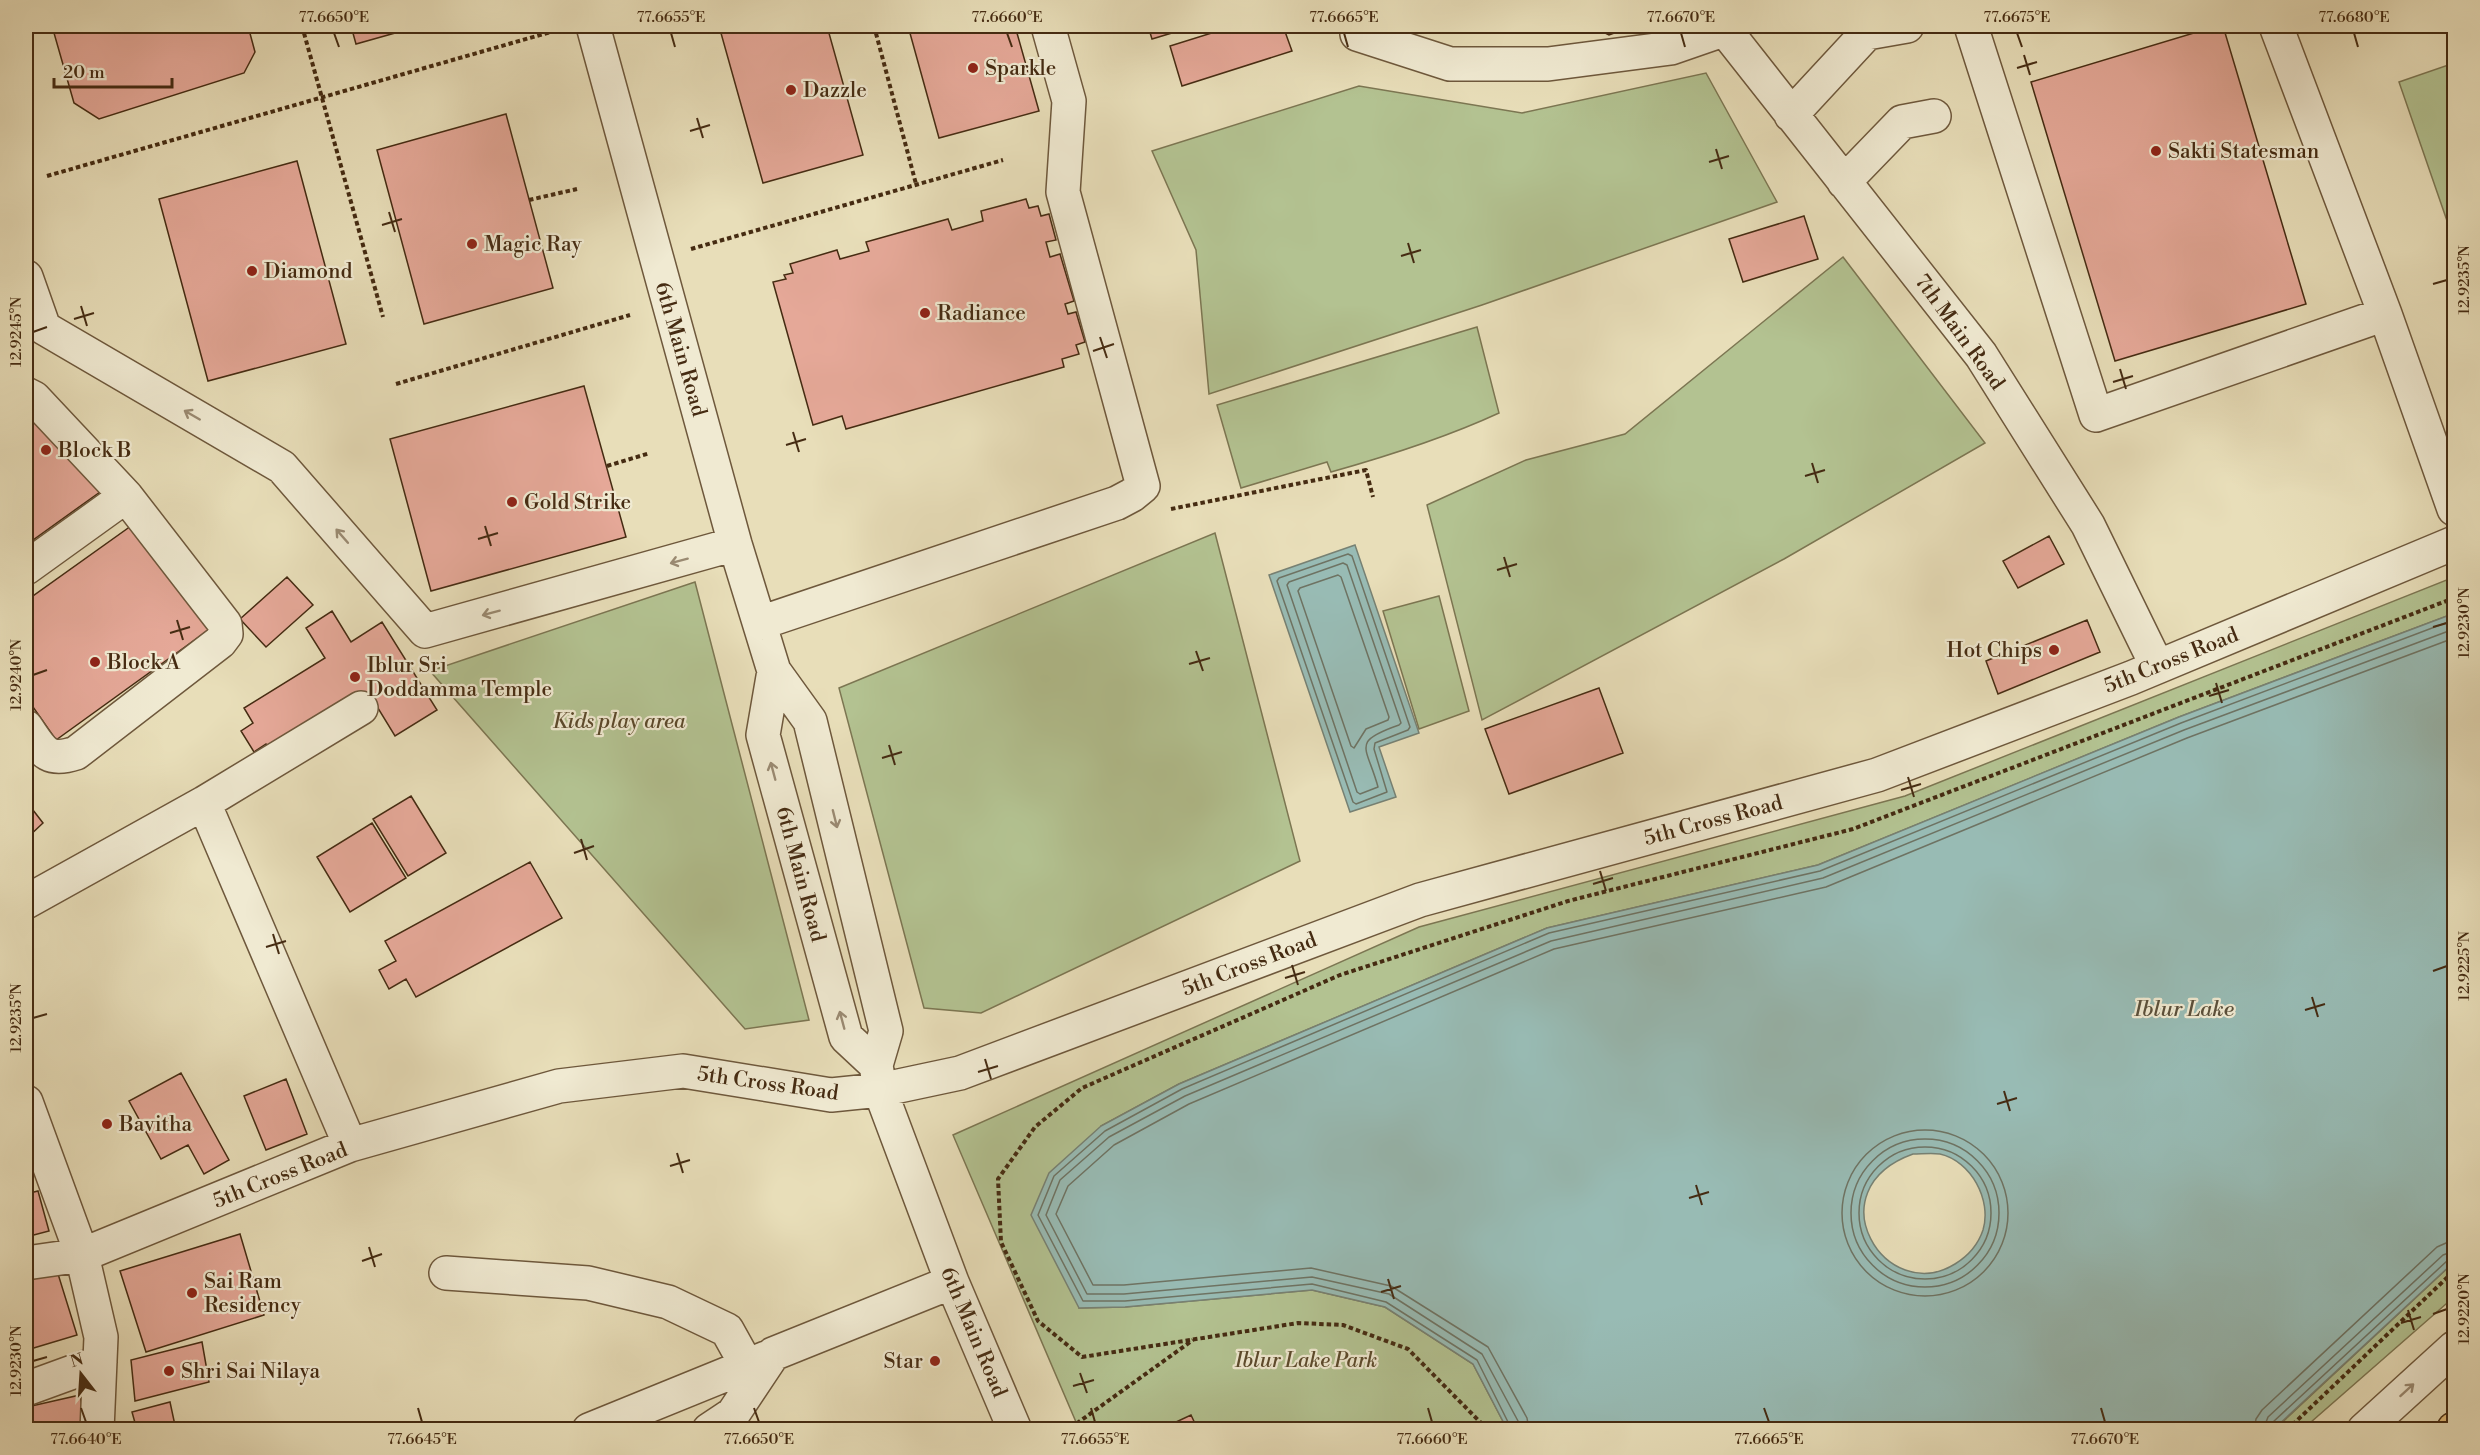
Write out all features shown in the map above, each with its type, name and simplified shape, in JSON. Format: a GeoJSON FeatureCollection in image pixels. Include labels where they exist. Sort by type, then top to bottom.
{"type":"FeatureCollection","features":[{"type":"Feature","properties":{"kind":"street","name":"6th Main Road"},"geometry":{"type":"LineString","coordinates":[[594,26],[735,544],[774,670],[810,721],[886,1031],[878,1078]]}},
{"type":"Feature","properties":{"kind":"street"},"geometry":{"type":"LineString","coordinates":[[760,623],[1117,503],[1143,486],[1063,192],[1069,101],[1048,26]]}},
{"type":"Feature","properties":{"kind":"street"},"geometry":{"type":"LineString","coordinates":[[1791,115],[1867,33],[1907,26]]}},
{"type":"Feature","properties":{"kind":"street"},"geometry":{"type":"LineString","coordinates":[[1971,26],[2096,415],[2385,314]]}},
{"type":"Feature","properties":{"kind":"street"},"geometry":{"type":"LineString","coordinates":[[2276,26],[2385,314],[2454,509]]}},
{"type":"Feature","properties":{"kind":"street"},"geometry":{"type":"LineString","coordinates":[[1357,34],[1450,64],[1548,64],[1671,48],[1723,28]]}},
{"type":"Feature","properties":{"kind":"street","name":"7th Main Road"},"geometry":{"type":"LineString","coordinates":[[1723,28],[1981,355],[2088,525],[2157,666]]}},
{"type":"Feature","properties":{"kind":"street"},"geometry":{"type":"LineString","coordinates":[[1844,182],[1902,122],[1934,116]]}},
{"type":"Feature","properties":{"kind":"street"},"geometry":{"type":"LineString","coordinates":[[26,277],[35,339],[282,467],[425,631],[735,544]]}},
{"type":"Feature","properties":{"kind":"street"},"geometry":{"type":"LineString","coordinates":[[26,394],[34,398],[126,496],[225,624],[226,634],[220,642],[76,753],[60,759],[45,754],[26,728]]}},
{"type":"Feature","properties":{"kind":"street"},"geometry":{"type":"LineString","coordinates":[[26,568],[126,496]]}},
{"type":"Feature","properties":{"kind":"street","name":"5th Cross Road"},"geometry":{"type":"LineString","coordinates":[[26,1263],[82,1255],[350,1145],[559,1086],[683,1071],[831,1095],[878,1078],[960,1073],[1420,900],[1877,775],[2157,666],[2454,543]]}},
{"type":"Feature","properties":{"kind":"street","name":"6th Main Road"},"geometry":{"type":"LineString","coordinates":[[774,670],[763,735],[846,1037],[878,1078],[952,1282],[1016,1430]]}},
{"type":"Feature","properties":{"kind":"street"},"geometry":{"type":"LineString","coordinates":[[26,902],[204,803],[361,708]]}},
{"type":"Feature","properties":{"kind":"street"},"geometry":{"type":"LineString","coordinates":[[204,803],[350,1145]]}},
{"type":"Feature","properties":{"kind":"street"},"geometry":{"type":"LineString","coordinates":[[26,1102],[82,1255],[101,1337],[97,1430]]}},
{"type":"Feature","properties":{"kind":"street"},"geometry":{"type":"LineString","coordinates":[[446,1273],[588,1282],[668,1302],[727,1330],[760,1360]]}},
{"type":"Feature","properties":{"kind":"street"},"geometry":{"type":"LineString","coordinates":[[589,1430],[952,1282]]}},
{"type":"Feature","properties":{"kind":"street"},"geometry":{"type":"LineString","coordinates":[[2364,1430],[2454,1348]]}},
{"type":"Feature","properties":{"kind":"street"},"geometry":{"type":"LineString","coordinates":[[708,1430],[734,1414],[760,1360]]}},
{"type":"Feature","properties":{"kind":"street"},"geometry":{"type":"LineString","coordinates":[[26,1389],[100,1362]]}},
{"type":"Feature","properties":{"kind":"path"},"geometry":{"type":"LineString","coordinates":[[302,26],[383,317]]}},
{"type":"Feature","properties":{"kind":"path"},"geometry":{"type":"LineString","coordinates":[[874,26],[916,184]]}},
{"type":"Feature","properties":{"kind":"path"},"geometry":{"type":"LineString","coordinates":[[47,176],[554,31]]}},
{"type":"Feature","properties":{"kind":"path"},"geometry":{"type":"LineString","coordinates":[[656,259],[1003,160]]}},
{"type":"Feature","properties":{"kind":"path"},"geometry":{"type":"LineString","coordinates":[[530,200],[577,189]]}},
{"type":"Feature","properties":{"kind":"path"},"geometry":{"type":"LineString","coordinates":[[396,384],[630,315]]}},
{"type":"Feature","properties":{"kind":"path"},"geometry":{"type":"LineString","coordinates":[[607,466],[650,453]]}},
{"type":"Feature","properties":{"kind":"path"},"geometry":{"type":"LineString","coordinates":[[1143,486],[1148,514],[1366,470],[1373,497]]}},
{"type":"Feature","properties":{"kind":"path"},"geometry":{"type":"LineString","coordinates":[[1488,1430],[1408,1349],[1343,1325],[1298,1323],[1082,1357],[1038,1321],[1001,1242],[998,1179],[1035,1127],[1082,1088],[1341,975],[1568,901],[1853,829],[2454,598]]}},
{"type":"Feature","properties":{"kind":"path"},"geometry":{"type":"LineString","coordinates":[[2287,1430],[2454,1271]]}},
{"type":"Feature","properties":{"kind":"path"},"geometry":{"type":"LineString","coordinates":[[1063,1430],[1076,1424],[1195,1339]]}},
{"type":"Feature","properties":{"kind":"green space"},"geometry":{"type":"Polygon","coordinates":[[[2454,63],[2454,241],[2399,82],[2454,63]]]}},
{"type":"Feature","properties":{"kind":"green space"},"geometry":{"type":"Polygon","coordinates":[[[1706,73],[1777,202],[1482,305],[1209,394],[1196,250],[1152,151],[1359,86],[1522,113],[1706,73]]]}},
{"type":"Feature","properties":{"kind":"green space"},"geometry":{"type":"Polygon","coordinates":[[[1843,257],[1985,443],[1784,559],[1482,720],[1427,505],[1526,460],[1625,434],[1843,257]]]}},
{"type":"Feature","properties":{"kind":"green space"},"geometry":{"type":"Polygon","coordinates":[[[1477,327],[1499,413],[1437,438],[1352,466],[1331,472],[1327,462],[1241,488],[1217,405],[1477,327]]]}},
{"type":"Feature","properties":{"kind":"green space"},"geometry":{"type":"Polygon","coordinates":[[[1215,533],[1300,861],[981,1013],[924,1008],[839,688],[1215,533]]]}},
{"type":"Feature","properties":{"kind":"green space","name":"Iblur Lake Park"},"geometry":{"type":"Polygon","coordinates":[[[2454,577],[2454,616],[2447,616],[2179,717],[1818,865],[1547,928],[1179,1084],[1101,1126],[1079,1308],[1125,1307],[1312,1290],[1385,1307],[1473,1364],[1507,1429],[1079,1429],[953,1135],[1419,927],[1905,796],[2454,577]]]}},
{"type":"Feature","properties":{"kind":"green space","name":"Kids play area"},"geometry":{"type":"Polygon","coordinates":[[[695,582],[809,1020],[745,1029],[430,671],[695,582]]]}},
{"type":"Feature","properties":{"kind":"green space"},"geometry":{"type":"Polygon","coordinates":[[[1439,596],[1469,711],[1419,729],[1383,611],[1439,596]]]}},
{"type":"Feature","properties":{"kind":"green space"},"geometry":{"type":"Polygon","coordinates":[[[2454,1262],[2454,1297],[2303,1429],[2274,1430],[2454,1262]]]}},
{"type":"Feature","properties":{"kind":"water"},"geometry":{"type":"Polygon","coordinates":[[[1355,545],[1419,733],[1379,747],[1396,797],[1350,812],[1269,575],[1355,545]]]}},
{"type":"Feature","properties":{"kind":"water","name":"Iblur Lake"},"geometry":{"type":"Polygon","coordinates":[[[2447,616],[2454,616],[2454,1262],[2274,1429],[1507,1429],[1473,1364],[1385,1307],[1312,1290],[1125,1307],[1079,1308],[1031,1215],[1049,1173],[1101,1126],[1179,1084],[1547,928],[1818,865],[2179,717],[2447,616]],[[1913,1154],[1883,1171],[1868,1192],[1864,1216],[1871,1239],[1885,1258],[1905,1270],[1929,1273],[1955,1264],[1972,1250],[1983,1230],[1984,1206],[1976,1183],[1961,1165],[1940,1154],[1913,1154]]]}},
{"type":"Feature","properties":{"kind":"building"},"geometry":{"type":"Polygon","coordinates":[[[52,26],[248,26],[255,52],[244,73],[99,119],[74,103],[52,26]]]}},
{"type":"Feature","properties":{"kind":"building"},"geometry":{"type":"Polygon","coordinates":[[[351,26],[420,26],[356,44],[351,26]]]}},
{"type":"Feature","properties":{"kind":"building","name":"Dazzle"},"geometry":{"type":"Polygon","coordinates":[[[719,26],[827,26],[863,155],[763,183],[719,26]]]}},
{"type":"Feature","properties":{"kind":"building","name":"Sparkle"},"geometry":{"type":"Polygon","coordinates":[[[908,26],[1015,26],[1039,111],[939,138],[908,26]]]}},
{"type":"Feature","properties":{"kind":"building"},"geometry":{"type":"Polygon","coordinates":[[[1148,26],[1195,26],[1152,39],[1148,26]]]}},
{"type":"Feature","properties":{"kind":"building"},"geometry":{"type":"Polygon","coordinates":[[[1234,26],[1283,26],[1292,51],[1182,86],[1170,46],[1234,26]]]}},
{"type":"Feature","properties":{"kind":"building"},"geometry":{"type":"Polygon","coordinates":[[[1591,26],[1634,26],[1609,35],[1591,26]]]}},
{"type":"Feature","properties":{"kind":"building","name":"Sakti Statesman"},"geometry":{"type":"Polygon","coordinates":[[[2223,26],[2306,304],[2115,361],[2031,82],[2223,26]]]}},
{"type":"Feature","properties":{"kind":"building","name":"Magic Ray"},"geometry":{"type":"Polygon","coordinates":[[[506,114],[553,288],[424,324],[377,150],[506,114]]]}},
{"type":"Feature","properties":{"kind":"building","name":"Diamond"},"geometry":{"type":"Polygon","coordinates":[[[297,161],[346,344],[208,381],[159,199],[297,161]]]}},
{"type":"Feature","properties":{"kind":"building","name":"Radiance"},"geometry":{"type":"Polygon","coordinates":[[[1026,199],[1029,208],[1038,206],[1041,216],[1049,214],[1056,240],[1046,242],[1050,257],[1060,254],[1074,301],[1065,304],[1068,314],[1076,312],[1085,342],[1076,345],[1079,354],[1062,359],[1064,367],[846,429],[842,416],[813,425],[773,282],[786,279],[784,275],[793,273],[790,264],[837,250],[840,259],[869,251],[866,242],[948,219],[952,230],[983,221],[981,211],[1026,199]]]}},
{"type":"Feature","properties":{"kind":"building"},"geometry":{"type":"Polygon","coordinates":[[[1804,216],[1818,259],[1743,282],[1729,239],[1804,216]]]}},
{"type":"Feature","properties":{"kind":"building","name":"Gold Strike"},"geometry":{"type":"Polygon","coordinates":[[[584,386],[626,537],[431,591],[390,439],[584,386]]]}},
{"type":"Feature","properties":{"kind":"building","name":"Block B"},"geometry":{"type":"Polygon","coordinates":[[[26,414],[107,487],[26,545],[26,414]]]}},
{"type":"Feature","properties":{"kind":"building","name":"Block A"},"geometry":{"type":"Polygon","coordinates":[[[138,521],[214,626],[56,740],[26,697],[26,601],[138,521]]]}},
{"type":"Feature","properties":{"kind":"building"},"geometry":{"type":"Polygon","coordinates":[[[2049,536],[2064,564],[2018,588],[2003,561],[2049,536]]]}},
{"type":"Feature","properties":{"kind":"building"},"geometry":{"type":"Polygon","coordinates":[[[287,577],[313,605],[266,647],[240,619],[287,577]]]}},
{"type":"Feature","properties":{"kind":"building","name":"Iblur Sri Doddamma Temple"},"geometry":{"type":"Polygon","coordinates":[[[332,611],[351,642],[382,622],[437,710],[395,736],[370,695],[274,755],[266,744],[254,752],[241,731],[253,723],[244,708],[325,658],[306,628],[332,611]]]}},
{"type":"Feature","properties":{"kind":"building"},"geometry":{"type":"Polygon","coordinates":[[[2087,620],[2100,652],[1998,694],[1986,661],[2087,620]]]}},
{"type":"Feature","properties":{"kind":"building"},"geometry":{"type":"Polygon","coordinates":[[[1599,688],[1623,753],[1509,794],[1485,729],[1599,688]]]}},
{"type":"Feature","properties":{"kind":"building"},"geometry":{"type":"Polygon","coordinates":[[[411,796],[446,853],[408,876],[373,819],[411,796]]]}},
{"type":"Feature","properties":{"kind":"building"},"geometry":{"type":"Polygon","coordinates":[[[26,801],[43,823],[26,839],[26,801]]]}},
{"type":"Feature","properties":{"kind":"building"},"geometry":{"type":"Polygon","coordinates":[[[372,823],[406,878],[350,912],[317,857],[372,823]]]}},
{"type":"Feature","properties":{"kind":"building"},"geometry":{"type":"Polygon","coordinates":[[[530,862],[562,918],[416,997],[406,979],[389,989],[379,970],[396,961],[385,941],[530,862]]]}},
{"type":"Feature","properties":{"kind":"building"},"geometry":{"type":"Polygon","coordinates":[[[181,1073],[229,1160],[204,1174],[188,1145],[161,1159],[129,1101],[181,1073]]]}},
{"type":"Feature","properties":{"kind":"building"},"geometry":{"type":"Polygon","coordinates":[[[286,1079],[307,1134],[266,1150],[244,1096],[286,1079]]]}},
{"type":"Feature","properties":{"kind":"building"},"geometry":{"type":"Polygon","coordinates":[[[38,1191],[49,1231],[26,1237],[26,1194],[38,1191]]]}},
{"type":"Feature","properties":{"kind":"building","name":"Sai Ram Residency"},"geometry":{"type":"Polygon","coordinates":[[[240,1234],[264,1315],[146,1352],[120,1271],[240,1234]]]}},
{"type":"Feature","properties":{"kind":"building"},"geometry":{"type":"Polygon","coordinates":[[[54,1261],[77,1335],[27,1350],[26,1270],[54,1261]]]}},
{"type":"Feature","properties":{"kind":"building","name":"Shri Sai Nilaya"},"geometry":{"type":"Polygon","coordinates":[[[202,1342],[209,1382],[135,1401],[131,1360],[202,1342]]]}},
{"type":"Feature","properties":{"kind":"building"},"geometry":{"type":"Polygon","coordinates":[[[80,1395],[87,1430],[32,1430],[27,1407],[80,1395]]]}},
{"type":"Feature","properties":{"kind":"building"},"geometry":{"type":"Polygon","coordinates":[[[170,1402],[176,1430],[137,1430],[132,1412],[170,1402]]]}},
{"type":"Feature","properties":{"kind":"building"},"geometry":{"type":"Polygon","coordinates":[[[1191,1415],[1198,1430],[1161,1429],[1191,1415]]]}},
{"type":"Feature","properties":{"kind":"place","name":"Sparkle"},"geometry":{"type":"Point","coordinates":[973,68]}},
{"type":"Feature","properties":{"kind":"place","name":"Dazzle"},"geometry":{"type":"Point","coordinates":[791,90]}},
{"type":"Feature","properties":{"kind":"place","name":"Sakti Statesman"},"geometry":{"type":"Point","coordinates":[2156,151]}},
{"type":"Feature","properties":{"kind":"place","name":"Magic Ray"},"geometry":{"type":"Point","coordinates":[472,244]}},
{"type":"Feature","properties":{"kind":"place","name":"Diamond"},"geometry":{"type":"Point","coordinates":[252,271]}},
{"type":"Feature","properties":{"kind":"place","name":"Radiance"},"geometry":{"type":"Point","coordinates":[925,313]}},
{"type":"Feature","properties":{"kind":"place","name":"Block B"},"geometry":{"type":"Point","coordinates":[46,450]}},
{"type":"Feature","properties":{"kind":"place","name":"Gold Strike"},"geometry":{"type":"Point","coordinates":[512,502]}},
{"type":"Feature","properties":{"kind":"place","name":"Hot Chips"},"geometry":{"type":"Point","coordinates":[2054,650]}},
{"type":"Feature","properties":{"kind":"place","name":"Block A"},"geometry":{"type":"Point","coordinates":[95,662]}},
{"type":"Feature","properties":{"kind":"place","name":"Iblur Sri Doddamma Temple"},"geometry":{"type":"Point","coordinates":[355,677]}},
{"type":"Feature","properties":{"kind":"place","name":"Bavitha"},"geometry":{"type":"Point","coordinates":[107,1124]}},
{"type":"Feature","properties":{"kind":"place","name":"Sai Ram Residency"},"geometry":{"type":"Point","coordinates":[192,1293]}},
{"type":"Feature","properties":{"kind":"place","name":"Star"},"geometry":{"type":"Point","coordinates":[935,1361]}},
{"type":"Feature","properties":{"kind":"place","name":"Shri Sai Nilaya"},"geometry":{"type":"Point","coordinates":[169,1371]}}]}
